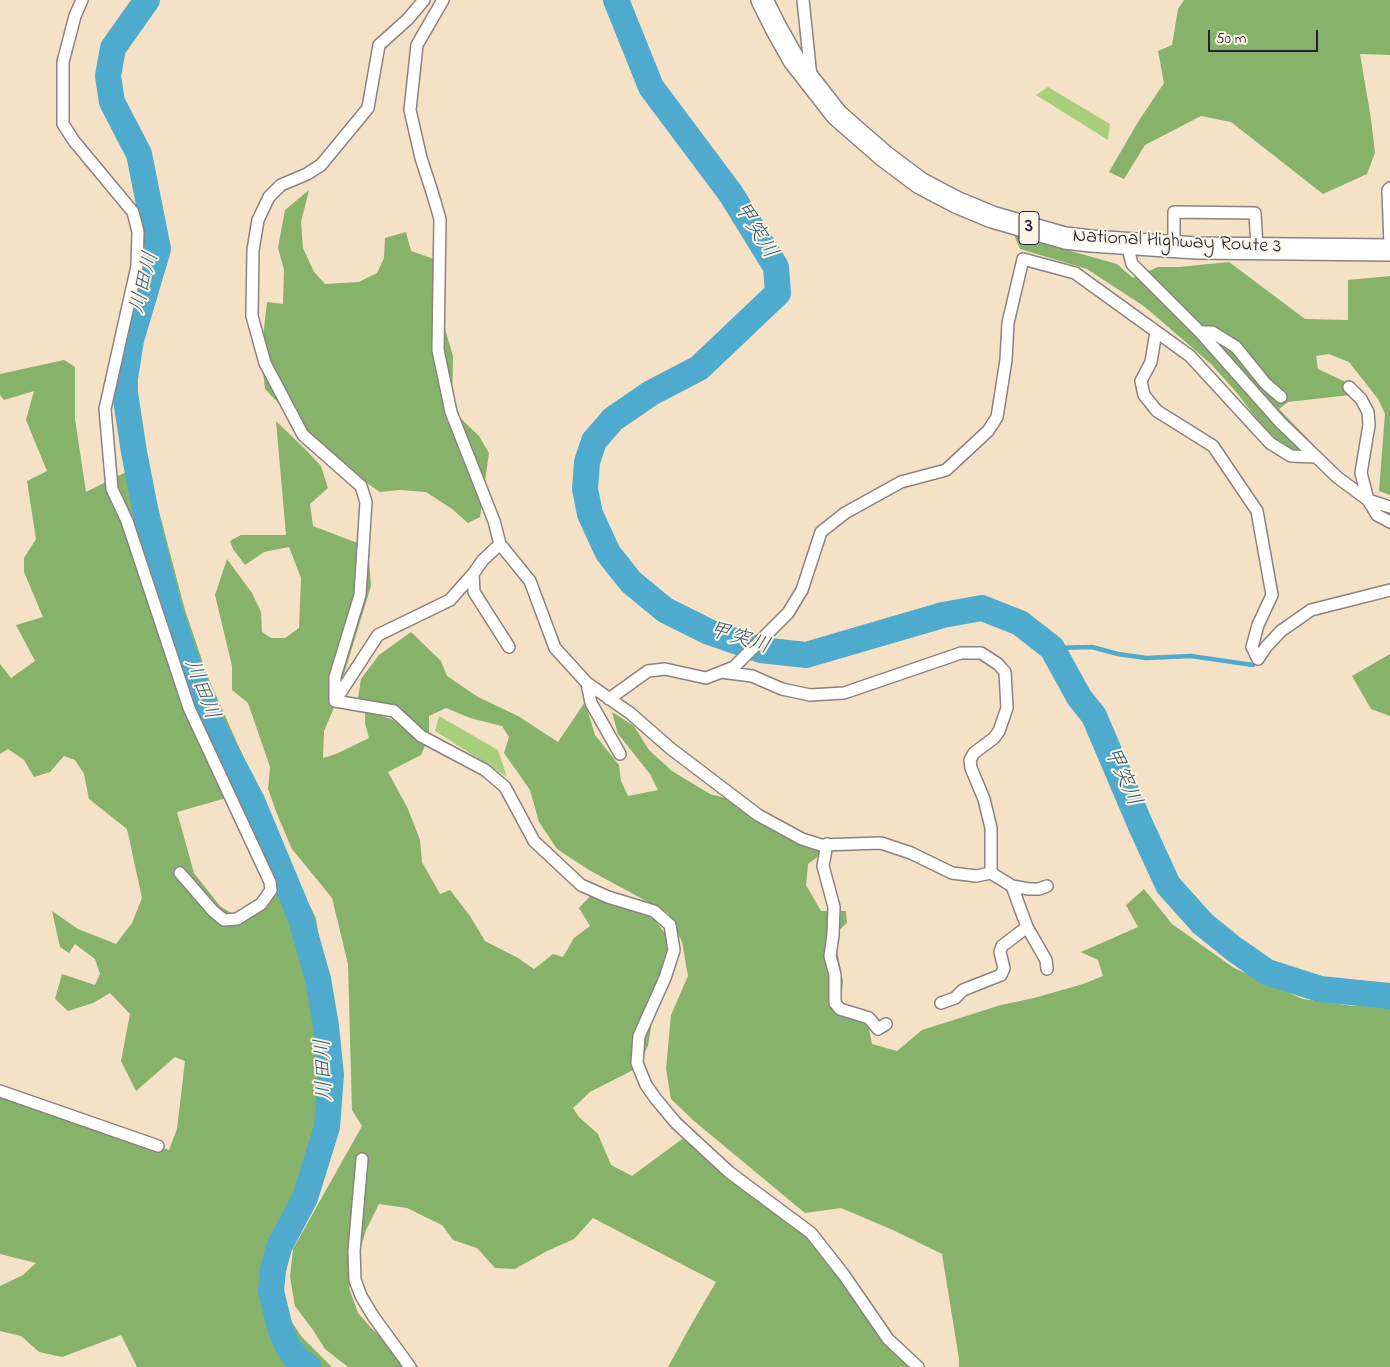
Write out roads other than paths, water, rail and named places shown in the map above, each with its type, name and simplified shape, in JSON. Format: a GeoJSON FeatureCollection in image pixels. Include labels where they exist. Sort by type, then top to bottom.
{"type":"FeatureCollection","features":[{"type":"Feature","properties":{"kind":"highway","name":"National Highway Route 3"},"geometry":{"type":"LineString","coordinates":[[762,0],[794,60],[837,115],[884,156],[920,183],[956,202],[992,217],[1065,238],[1127,244],[1390,250]]}},
{"type":"Feature","properties":{"kind":"street"},"geometry":{"type":"LineString","coordinates":[[82,0],[75,16],[63,62],[63,124],[74,141],[133,212],[138,232],[137,266],[105,409],[112,489],[127,521],[189,708],[270,882],[270,890],[261,904],[237,919],[224,920],[212,911],[180,873]]}},
{"type":"Feature","properties":{"kind":"street"},"geometry":{"type":"LineString","coordinates":[[335,701],[335,677],[360,595],[366,502],[361,486],[303,435],[265,363],[252,316],[253,250],[258,220],[269,197],[281,185],[307,174],[321,165],[368,108],[379,45],[408,19],[424,0]]}},
{"type":"Feature","properties":{"kind":"street"},"geometry":{"type":"LineString","coordinates":[[443,0],[417,45],[410,110],[420,158],[434,195],[440,219],[438,350],[451,412],[494,521],[500,544],[530,581],[556,648],[586,684],[630,713],[670,748],[758,815],[802,839],[821,844],[881,843],[911,852],[952,874],[976,876],[992,872],[1012,886],[1029,889],[1039,889],[1047,886]]}},
{"type":"Feature","properties":{"kind":"street"},"geometry":{"type":"LineString","coordinates":[[803,0],[812,84]]}},
{"type":"Feature","properties":{"kind":"street"},"geometry":{"type":"LineString","coordinates":[[1390,188],[1388,190],[1390,245]]}},
{"type":"Feature","properties":{"kind":"street"},"geometry":{"type":"LineString","coordinates":[[1174,246],[1174,212],[1255,213],[1257,248]]}},
{"type":"Feature","properties":{"kind":"street"},"geometry":{"type":"LineString","coordinates":[[1127,244],[1132,264],[1200,332],[1280,422],[1337,477],[1368,500],[1390,507]]}},
{"type":"Feature","properties":{"kind":"street"},"geometry":{"type":"LineString","coordinates":[[608,699],[648,671],[665,669],[706,678],[734,667],[788,613],[802,590],[821,532],[845,513],[901,482],[946,470],[988,430],[997,417],[1006,360],[1008,323],[1022,260],[1075,273],[1190,356],[1270,443],[1291,456],[1316,457]]}},
{"type":"Feature","properties":{"kind":"street"},"geometry":{"type":"LineString","coordinates":[[1156,332],[1151,362],[1141,381],[1144,395],[1156,412],[1213,446],[1256,511],[1272,596],[1258,624],[1252,647],[1258,659],[1281,631],[1311,610],[1390,590]]}},
{"type":"Feature","properties":{"kind":"street"},"geometry":{"type":"LineString","coordinates":[[1200,332],[1212,332],[1236,347],[1265,383],[1281,397]]}},
{"type":"Feature","properties":{"kind":"street"},"geometry":{"type":"LineString","coordinates":[[1349,387],[1361,399],[1368,412],[1369,426],[1361,473],[1368,500],[1378,515],[1390,522]]}},
{"type":"Feature","properties":{"kind":"street"},"geometry":{"type":"LineString","coordinates":[[335,701],[378,635],[450,600],[474,574],[482,560],[500,544]]}},
{"type":"Feature","properties":{"kind":"street"},"geometry":{"type":"LineString","coordinates":[[474,574],[474,592],[509,647]]}},
{"type":"Feature","properties":{"kind":"street"},"geometry":{"type":"LineString","coordinates":[[721,672],[752,676],[782,689],[810,695],[844,693],[961,653],[981,653],[998,664],[1005,672],[1007,708],[999,731],[994,738],[974,753],[970,760],[971,768],[984,799],[991,828],[992,872]]}},
{"type":"Feature","properties":{"kind":"street"},"geometry":{"type":"LineString","coordinates":[[586,684],[591,703],[620,754]]}},
{"type":"Feature","properties":{"kind":"street"},"geometry":{"type":"LineString","coordinates":[[335,701],[394,711],[421,736],[485,770],[505,787],[534,841],[581,885],[608,897],[654,911],[670,925],[674,950],[665,978],[639,1036],[637,1063],[646,1085],[676,1123],[729,1172],[811,1233],[844,1275],[888,1339],[918,1367]]}},
{"type":"Feature","properties":{"kind":"street"},"geometry":{"type":"LineString","coordinates":[[827,844],[823,866],[834,908],[830,956],[835,975],[835,1002],[840,1009],[869,1018],[878,1029],[886,1024]]}},
{"type":"Feature","properties":{"kind":"street"},"geometry":{"type":"LineString","coordinates":[[1012,886],[1026,927],[1046,960],[1047,969]]}},
{"type":"Feature","properties":{"kind":"street"},"geometry":{"type":"LineString","coordinates":[[941,1003],[955,998],[963,990],[1001,975],[1004,968],[1000,952],[1002,946],[1026,927]]}},
{"type":"Feature","properties":{"kind":"street"},"geometry":{"type":"LineString","coordinates":[[0,1091],[158,1146]]}},
{"type":"Feature","properties":{"kind":"street"},"geometry":{"type":"LineString","coordinates":[[362,1159],[354,1251],[355,1280],[361,1296],[373,1316],[410,1367]]}},
{"type":"Feature","properties":{"kind":"waterway","name":"川田川"},"geometry":{"type":"LineString","coordinates":[[147,0],[113,48],[108,76],[112,102],[139,154],[158,249],[131,340],[125,378],[125,393],[150,534],[170,611],[188,665],[214,728],[252,801],[300,916],[318,979],[326,1026],[331,1075],[327,1127],[305,1198],[279,1247],[273,1270],[271,1291],[280,1328],[287,1345],[296,1358],[308,1367]]}},
{"type":"Feature","properties":{"kind":"waterway","name":"甲突川"},"geometry":{"type":"LineString","coordinates":[[616,0],[651,87],[731,194],[776,267],[778,293],[699,368],[651,393],[613,419],[594,441],[587,462],[585,489],[590,514],[608,553],[631,582],[665,610],[709,632],[761,650],[806,655],[943,615],[982,608],[1020,623],[1052,648],[1079,697],[1094,716],[1168,885],[1203,924],[1267,972],[1320,989],[1390,996]]}},
{"type":"Feature","properties":{"kind":"waterway"},"geometry":{"type":"LineString","coordinates":[[1052,648],[1092,647],[1118,654],[1146,658],[1191,656],[1253,665]]}}]}
